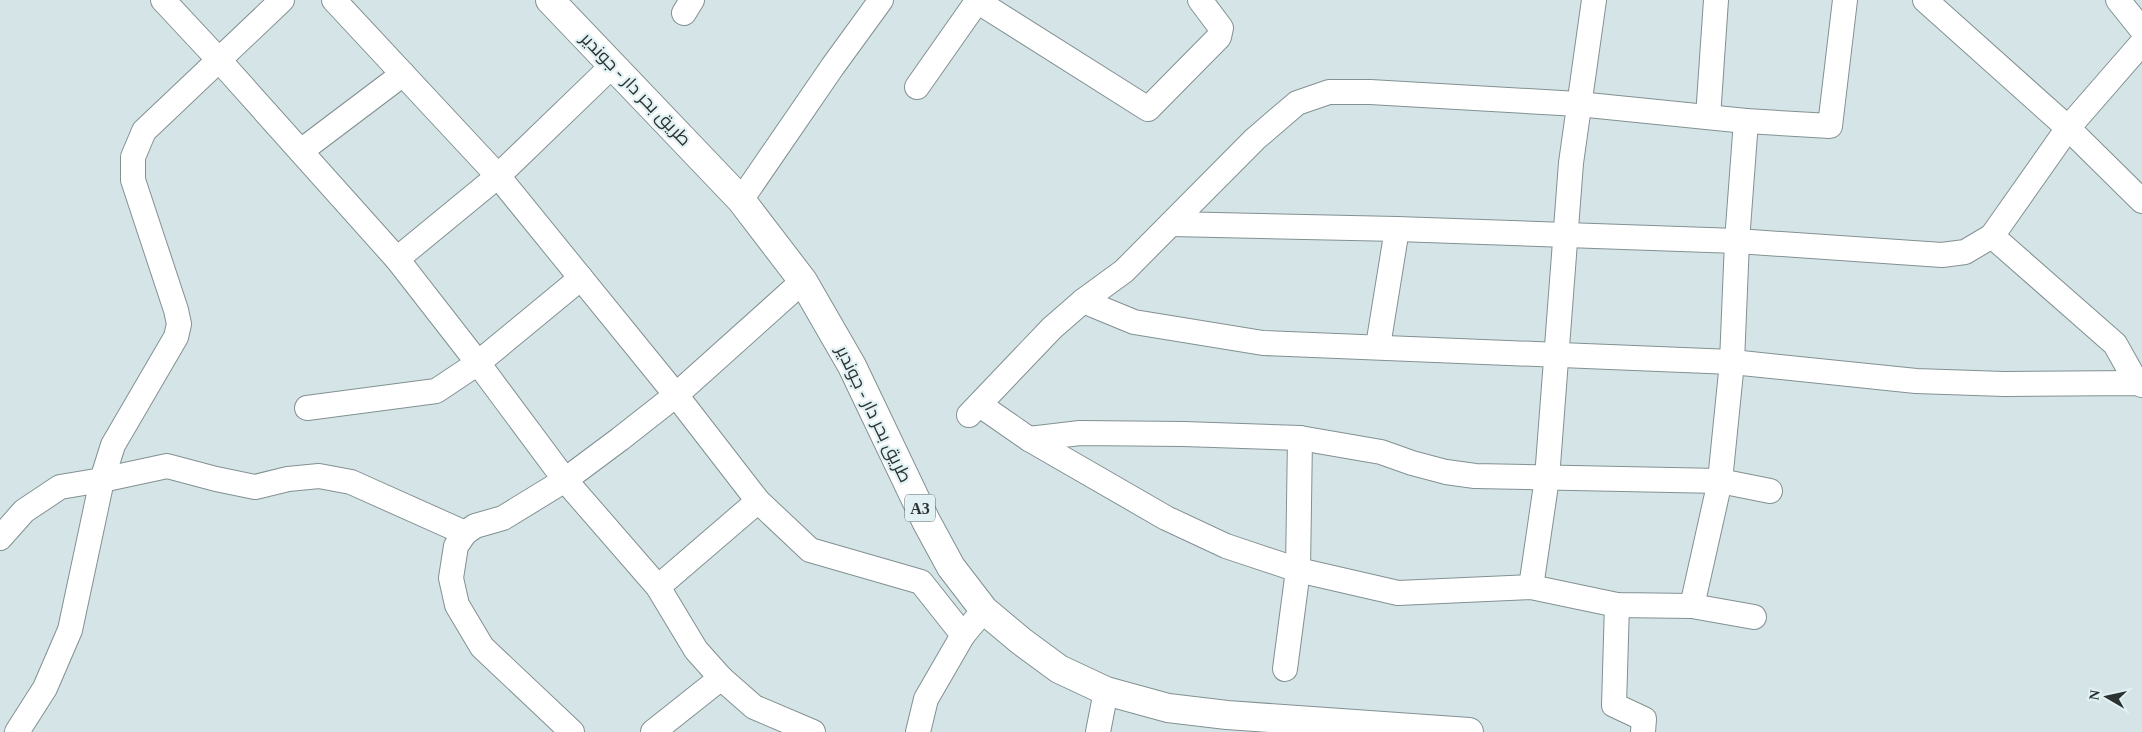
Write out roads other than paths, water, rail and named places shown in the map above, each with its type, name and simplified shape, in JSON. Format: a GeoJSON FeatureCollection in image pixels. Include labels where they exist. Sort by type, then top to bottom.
{"type":"FeatureCollection","features":[{"type":"Feature","properties":{"kind":"highway","name":"طريق بحر دار - جوندير"},"geometry":{"type":"LineString","coordinates":[[550,0],[741,200],[803,281],[852,366],[926,520],[951,567],[984,610],[1021,641],[1059,669],[1106,691],[1168,708],[1227,715],[1469,732]]}},
{"type":"Feature","properties":{"kind":"street"},"geometry":{"type":"LineString","coordinates":[[163,0],[220,60],[397,259],[478,363],[565,480],[658,587],[696,650],[721,678],[754,707],[813,732]]}},
{"type":"Feature","properties":{"kind":"street"},"geometry":{"type":"LineString","coordinates":[[17,732],[45,688],[70,630],[102,480],[113,445],[176,336],[178,324],[176,310],[133,180],[133,158],[144,131],[282,0]]}},
{"type":"Feature","properties":{"kind":"street"},"geometry":{"type":"LineString","coordinates":[[334,0],[498,176],[676,395],[758,501],[810,550],[921,582],[963,635]]}},
{"type":"Feature","properties":{"kind":"street"},"geometry":{"type":"LineString","coordinates":[[741,200],[881,0]]}},
{"type":"Feature","properties":{"kind":"street"},"geometry":{"type":"LineString","coordinates":[[918,87],[978,1],[1148,109],[1218,36],[1221,28],[1200,0]]}},
{"type":"Feature","properties":{"kind":"street"},"geometry":{"type":"LineString","coordinates":[[1531,587],[1547,478],[1570,163],[1594,0]]}},
{"type":"Feature","properties":{"kind":"street"},"geometry":{"type":"LineString","coordinates":[[1708,117],[1716,0]]}},
{"type":"Feature","properties":{"kind":"street"},"geometry":{"type":"LineString","coordinates":[[1754,617],[1692,606],[1617,605],[1531,587],[1398,593],[1298,570],[1226,546],[1166,518],[975,410],[1052,328],[1083,301],[1124,271],[1255,139],[1297,103],[1329,92],[1370,92],[1578,104],[1746,121],[1830,126],[1845,0]]}},
{"type":"Feature","properties":{"kind":"street"},"geometry":{"type":"LineString","coordinates":[[1925,0],[2068,128],[2142,201]]}},
{"type":"Feature","properties":{"kind":"street"},"geometry":{"type":"LineString","coordinates":[[2118,0],[2142,30]]}},
{"type":"Feature","properties":{"kind":"street"},"geometry":{"type":"LineString","coordinates":[[1171,224],[1397,229],[1737,241],[1942,255],[1965,252],[1992,236],[2068,128],[2142,43]]}},
{"type":"Feature","properties":{"kind":"street"},"geometry":{"type":"LineString","coordinates":[[397,259],[498,176],[614,65]]}},
{"type":"Feature","properties":{"kind":"street"},"geometry":{"type":"LineString","coordinates":[[301,151],[403,74]]}},
{"type":"Feature","properties":{"kind":"street"},"geometry":{"type":"LineString","coordinates":[[1692,606],[1720,481],[1732,362],[1737,241],[1746,121]]}},
{"type":"Feature","properties":{"kind":"street"},"geometry":{"type":"LineString","coordinates":[[1378,346],[1397,229]]}},
{"type":"Feature","properties":{"kind":"street"},"geometry":{"type":"LineString","coordinates":[[1992,236],[2115,344],[2139,384]]}},
{"type":"Feature","properties":{"kind":"street"},"geometry":{"type":"LineString","coordinates":[[307,408],[436,391],[478,363],[581,278]]}},
{"type":"Feature","properties":{"kind":"street"},"geometry":{"type":"LineString","coordinates":[[572,732],[482,647],[457,605],[451,578],[456,546],[465,532],[475,526],[504,518],[565,480],[676,395],[803,281]]}},
{"type":"Feature","properties":{"kind":"street"},"geometry":{"type":"LineString","coordinates":[[1083,301],[1134,322],[1263,342],[1732,362],[1916,381],[2004,384],[2139,384]]}},
{"type":"Feature","properties":{"kind":"street"},"geometry":{"type":"LineString","coordinates":[[1029,439],[1080,433],[1300,438],[1381,452],[1446,472],[1475,476],[1720,481],[1770,491]]}},
{"type":"Feature","properties":{"kind":"street"},"geometry":{"type":"LineString","coordinates":[[1285,669],[1298,570],[1300,438]]}},
{"type":"Feature","properties":{"kind":"street"},"geometry":{"type":"LineString","coordinates":[[0,538],[24,511],[60,487],[167,466],[255,487],[288,478],[319,476],[351,482],[465,532]]}},
{"type":"Feature","properties":{"kind":"street"},"geometry":{"type":"LineString","coordinates":[[658,587],[758,501]]}},
{"type":"Feature","properties":{"kind":"street"},"geometry":{"type":"LineString","coordinates":[[1617,605],[1614,705],[1644,719],[1643,732]]}},
{"type":"Feature","properties":{"kind":"street"},"geometry":{"type":"LineString","coordinates":[[918,732],[926,699],[963,635],[984,610]]}},
{"type":"Feature","properties":{"kind":"street"},"geometry":{"type":"LineString","coordinates":[[653,732],[721,678]]}},
{"type":"Feature","properties":{"kind":"street"},"geometry":{"type":"LineString","coordinates":[[1098,732],[1106,691]]}}]}
